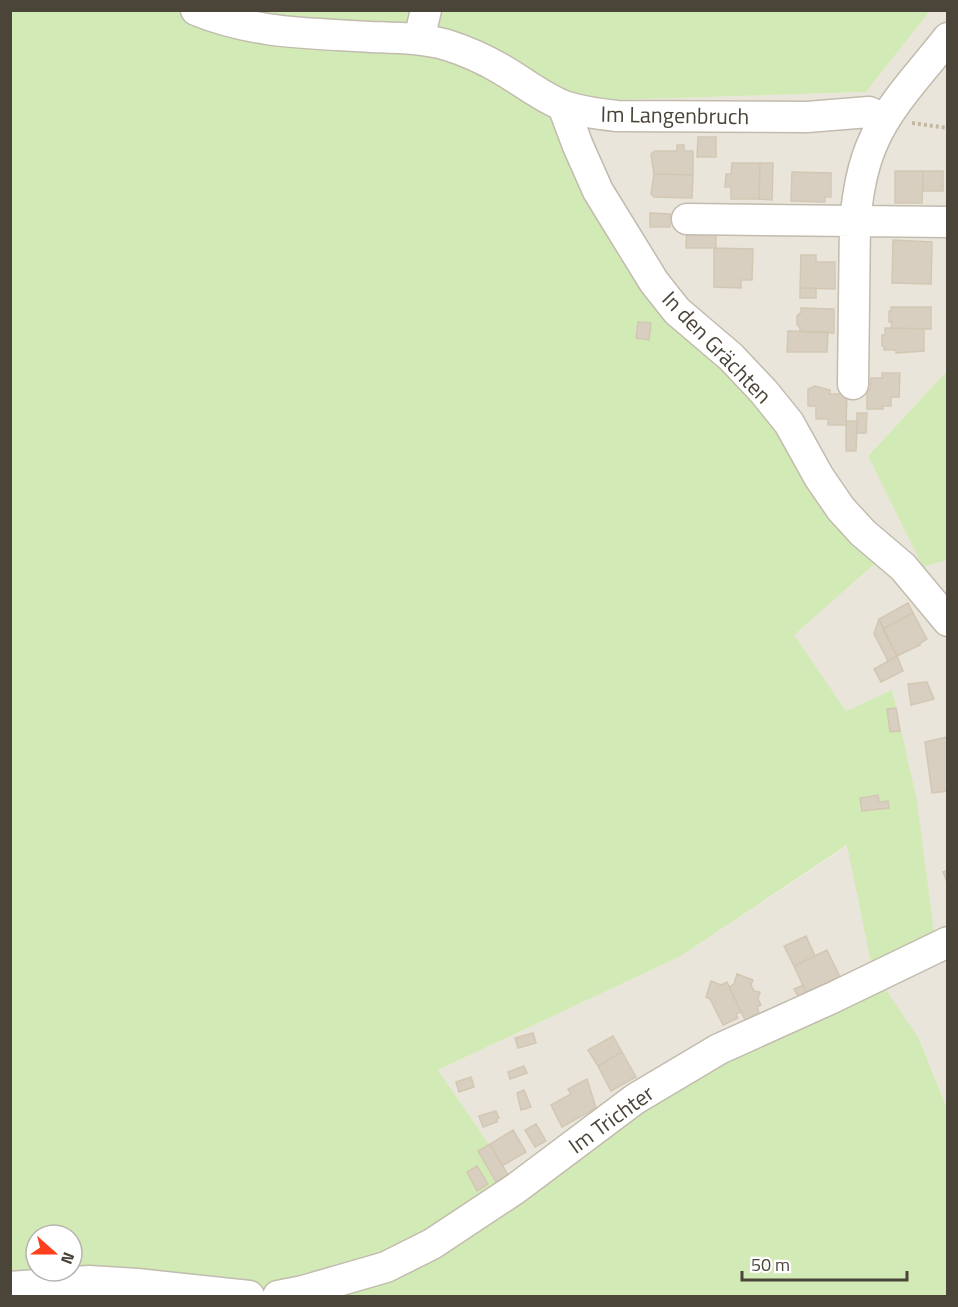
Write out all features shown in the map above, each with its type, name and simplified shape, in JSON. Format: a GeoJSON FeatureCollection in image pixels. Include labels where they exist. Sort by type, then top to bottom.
{"type":"FeatureCollection","features":[{"type":"Feature","properties":{"kind":"street","name":"Im Langenbruch"},"geometry":{"type":"LineString","coordinates":[[196,10],[236,24],[271,31],[419,39],[446,45],[475,55],[502,69],[544,97],[563,106],[589,113],[617,116],[807,117],[869,112],[885,119]]}},
{"type":"Feature","properties":{"kind":"street"},"geometry":{"type":"LineString","coordinates":[[419,39],[426,10]]}},
{"type":"Feature","properties":{"kind":"street"},"geometry":{"type":"LineString","coordinates":[[853,384],[855,221],[859,186],[874,140],[885,119],[948,38]]}},
{"type":"Feature","properties":{"kind":"street","name":"In den Grächten"},"geometry":{"type":"LineString","coordinates":[[563,106],[598,191],[654,282],[677,311],[731,357],[764,392],[789,423],[819,477],[841,509],[863,533],[903,567],[948,621]]}},
{"type":"Feature","properties":{"kind":"street"},"geometry":{"type":"LineString","coordinates":[[687,219],[948,222]]}},
{"type":"Feature","properties":{"kind":"street","name":"Im Trichter"},"geometry":{"type":"LineString","coordinates":[[279,1296],[303,1292],[386,1267],[432,1244],[515,1189],[635,1099],[719,1048],[832,998],[948,942]]}},
{"type":"Feature","properties":{"kind":"street"},"geometry":{"type":"LineString","coordinates":[[10,1287],[89,1281],[249,1296]]}},
{"type":"Feature","properties":{"kind":"path"},"geometry":{"type":"LineString","coordinates":[[885,119],[948,128]]}},
{"type":"Feature","properties":{"kind":"shaded area"},"geometry":{"type":"Polygon","coordinates":[[[930,11],[947,11],[947,371],[868,456],[923,566],[947,560],[947,1108],[919,1039],[511,1180],[438,1070],[681,956],[848,845],[872,968],[892,690],[846,711],[793,635],[880,559],[677,297],[609,196],[576,101],[866,92],[930,11]]]}},
{"type":"Feature","properties":{"kind":"green space"},"geometry":{"type":"Polygon","coordinates":[[[10,11],[930,11],[866,92],[577,101],[609,197],[880,559],[794,635],[846,711],[892,690],[917,801],[934,933],[872,968],[847,845],[681,956],[438,1070],[512,1179],[706,1043],[880,981],[919,1039],[947,1108],[947,1296],[11,1296],[10,11]]]}},
{"type":"Feature","properties":{"kind":"green space"},"geometry":{"type":"Polygon","coordinates":[[[947,371],[947,560],[923,567],[868,456],[947,371]]]}},
{"type":"Feature","properties":{"kind":"building"},"geometry":{"type":"Polygon","coordinates":[[[698,137],[716,137],[716,157],[697,157],[698,137]]]}},
{"type":"Feature","properties":{"kind":"building"},"geometry":{"type":"Polygon","coordinates":[[[677,145],[684,145],[684,151],[693,151],[693,175],[654,174],[651,154],[655,151],[677,151],[677,145]]]}},
{"type":"Feature","properties":{"kind":"building"},"geometry":{"type":"Polygon","coordinates":[[[732,163],[760,163],[759,199],[731,199],[731,187],[725,187],[726,174],[731,174],[732,163]]]}},
{"type":"Feature","properties":{"kind":"building"},"geometry":{"type":"Polygon","coordinates":[[[760,163],[773,163],[772,200],[759,199],[760,163]]]}},
{"type":"Feature","properties":{"kind":"building"},"geometry":{"type":"Polygon","coordinates":[[[895,171],[923,171],[922,203],[895,203],[895,171]]]}},
{"type":"Feature","properties":{"kind":"building"},"geometry":{"type":"Polygon","coordinates":[[[923,171],[943,171],[943,191],[923,191],[923,171]]]}},
{"type":"Feature","properties":{"kind":"building"},"geometry":{"type":"Polygon","coordinates":[[[792,172],[831,173],[831,197],[825,197],[825,202],[791,201],[792,172]]]}},
{"type":"Feature","properties":{"kind":"building"},"geometry":{"type":"Polygon","coordinates":[[[654,174],[693,175],[692,198],[654,197],[651,194],[654,174]]]}},
{"type":"Feature","properties":{"kind":"building"},"geometry":{"type":"Polygon","coordinates":[[[650,213],[670,214],[670,227],[650,227],[650,213]]]}},
{"type":"Feature","properties":{"kind":"building"},"geometry":{"type":"Polygon","coordinates":[[[687,227],[716,228],[716,248],[686,248],[687,227]]]}},
{"type":"Feature","properties":{"kind":"building"},"geometry":{"type":"Polygon","coordinates":[[[893,240],[932,242],[931,284],[892,283],[893,240]]]}},
{"type":"Feature","properties":{"kind":"building"},"geometry":{"type":"Polygon","coordinates":[[[714,248],[753,249],[752,280],[741,280],[741,288],[714,287],[714,248]]]}},
{"type":"Feature","properties":{"kind":"building"},"geometry":{"type":"Polygon","coordinates":[[[801,255],[816,255],[816,262],[835,262],[835,289],[800,288],[801,255]]]}},
{"type":"Feature","properties":{"kind":"building"},"geometry":{"type":"Polygon","coordinates":[[[800,288],[816,288],[816,298],[800,298],[800,288]]]}},
{"type":"Feature","properties":{"kind":"building"},"geometry":{"type":"Polygon","coordinates":[[[891,307],[931,307],[931,329],[891,328],[889,311],[891,307]]]}},
{"type":"Feature","properties":{"kind":"building"},"geometry":{"type":"Polygon","coordinates":[[[801,308],[834,309],[834,333],[800,332],[797,316],[801,308]]]}},
{"type":"Feature","properties":{"kind":"building"},"geometry":{"type":"Polygon","coordinates":[[[638,322],[651,323],[649,340],[636,338],[638,322]]]}},
{"type":"Feature","properties":{"kind":"building"},"geometry":{"type":"Polygon","coordinates":[[[885,328],[924,329],[924,351],[896,353],[896,350],[884,350],[882,335],[885,335],[885,328]]]}},
{"type":"Feature","properties":{"kind":"building"},"geometry":{"type":"Polygon","coordinates":[[[788,331],[828,332],[827,352],[787,352],[788,331]]]}},
{"type":"Feature","properties":{"kind":"building"},"geometry":{"type":"Polygon","coordinates":[[[882,373],[900,373],[899,397],[891,397],[891,406],[883,406],[883,409],[867,409],[867,390],[870,390],[871,378],[882,378],[882,373]]]}},
{"type":"Feature","properties":{"kind":"building"},"geometry":{"type":"Polygon","coordinates":[[[815,386],[830,390],[830,394],[847,394],[846,425],[828,425],[828,419],[816,419],[816,406],[808,406],[808,389],[815,386]]]}},
{"type":"Feature","properties":{"kind":"building"},"geometry":{"type":"Polygon","coordinates":[[[857,413],[867,413],[866,433],[857,433],[857,413]]]}},
{"type":"Feature","properties":{"kind":"building"},"geometry":{"type":"Polygon","coordinates":[[[846,421],[857,421],[856,451],[846,451],[846,421]]]}},
{"type":"Feature","properties":{"kind":"building"},"geometry":{"type":"Polygon","coordinates":[[[908,603],[913,613],[883,629],[879,619],[908,603]]]}},
{"type":"Feature","properties":{"kind":"building"},"geometry":{"type":"Polygon","coordinates":[[[913,613],[927,639],[897,656],[883,629],[913,613]]]}},
{"type":"Feature","properties":{"kind":"building"},"geometry":{"type":"Polygon","coordinates":[[[879,619],[897,656],[888,661],[874,634],[879,619]]]}},
{"type":"Feature","properties":{"kind":"building"},"geometry":{"type":"Polygon","coordinates":[[[897,656],[903,671],[881,682],[874,669],[897,656]]]}},
{"type":"Feature","properties":{"kind":"building"},"geometry":{"type":"Polygon","coordinates":[[[927,682],[934,699],[911,705],[908,684],[927,682]]]}},
{"type":"Feature","properties":{"kind":"building"},"geometry":{"type":"Polygon","coordinates":[[[896,708],[900,731],[890,732],[887,709],[896,708]]]}},
{"type":"Feature","properties":{"kind":"building"},"geometry":{"type":"Polygon","coordinates":[[[947,737],[948,791],[932,793],[925,742],[947,737]]]}},
{"type":"Feature","properties":{"kind":"building"},"geometry":{"type":"Polygon","coordinates":[[[878,795],[879,802],[888,801],[889,808],[862,811],[860,798],[878,795]]]}},
{"type":"Feature","properties":{"kind":"building"},"geometry":{"type":"Polygon","coordinates":[[[948,870],[948,885],[943,872],[948,870]]]}},
{"type":"Feature","properties":{"kind":"building"},"geometry":{"type":"Polygon","coordinates":[[[806,936],[815,956],[794,966],[784,946],[806,936]]]}},
{"type":"Feature","properties":{"kind":"building"},"geometry":{"type":"Polygon","coordinates":[[[827,950],[840,977],[806,992],[794,966],[827,950]]]}},
{"type":"Feature","properties":{"kind":"building"},"geometry":{"type":"Polygon","coordinates":[[[737,974],[753,980],[751,985],[754,991],[760,992],[758,999],[761,1005],[757,1007],[759,1013],[745,1020],[729,987],[734,984],[737,974]]]}},
{"type":"Feature","properties":{"kind":"building"},"geometry":{"type":"Polygon","coordinates":[[[711,981],[721,985],[727,982],[741,1012],[736,1014],[738,1018],[723,1025],[710,999],[706,997],[711,981]]]}},
{"type":"Feature","properties":{"kind":"building"},"geometry":{"type":"Polygon","coordinates":[[[803,985],[806,992],[798,996],[794,989],[803,985]]]}},
{"type":"Feature","properties":{"kind":"building"},"geometry":{"type":"Polygon","coordinates":[[[533,1033],[536,1043],[518,1048],[515,1038],[533,1033]]]}},
{"type":"Feature","properties":{"kind":"building"},"geometry":{"type":"Polygon","coordinates":[[[613,1036],[622,1052],[598,1066],[588,1050],[613,1036]]]}},
{"type":"Feature","properties":{"kind":"building"},"geometry":{"type":"Polygon","coordinates":[[[622,1052],[636,1077],[611,1091],[598,1066],[622,1052]]]}},
{"type":"Feature","properties":{"kind":"building"},"geometry":{"type":"Polygon","coordinates":[[[524,1066],[527,1073],[510,1079],[508,1072],[524,1066]]]}},
{"type":"Feature","properties":{"kind":"building"},"geometry":{"type":"Polygon","coordinates":[[[471,1077],[474,1087],[459,1092],[456,1082],[471,1077]]]}},
{"type":"Feature","properties":{"kind":"building"},"geometry":{"type":"Polygon","coordinates":[[[587,1079],[596,1108],[562,1127],[551,1105],[571,1094],[568,1089],[587,1079]]]}},
{"type":"Feature","properties":{"kind":"building"},"geometry":{"type":"Polygon","coordinates":[[[524,1090],[531,1107],[521,1110],[517,1093],[524,1090]]]}},
{"type":"Feature","properties":{"kind":"building"},"geometry":{"type":"Polygon","coordinates":[[[496,1111],[499,1118],[497,1122],[483,1127],[479,1116],[496,1111]]]}},
{"type":"Feature","properties":{"kind":"building"},"geometry":{"type":"Polygon","coordinates":[[[536,1124],[546,1141],[535,1147],[525,1130],[536,1124]]]}},
{"type":"Feature","properties":{"kind":"building"},"geometry":{"type":"Polygon","coordinates":[[[513,1130],[526,1152],[502,1166],[490,1144],[513,1130]]]}},
{"type":"Feature","properties":{"kind":"building"},"geometry":{"type":"Polygon","coordinates":[[[490,1144],[508,1175],[496,1182],[478,1151],[490,1144]]]}},
{"type":"Feature","properties":{"kind":"building"},"geometry":{"type":"Polygon","coordinates":[[[477,1166],[488,1184],[477,1191],[467,1172],[477,1166]]]}}]}
